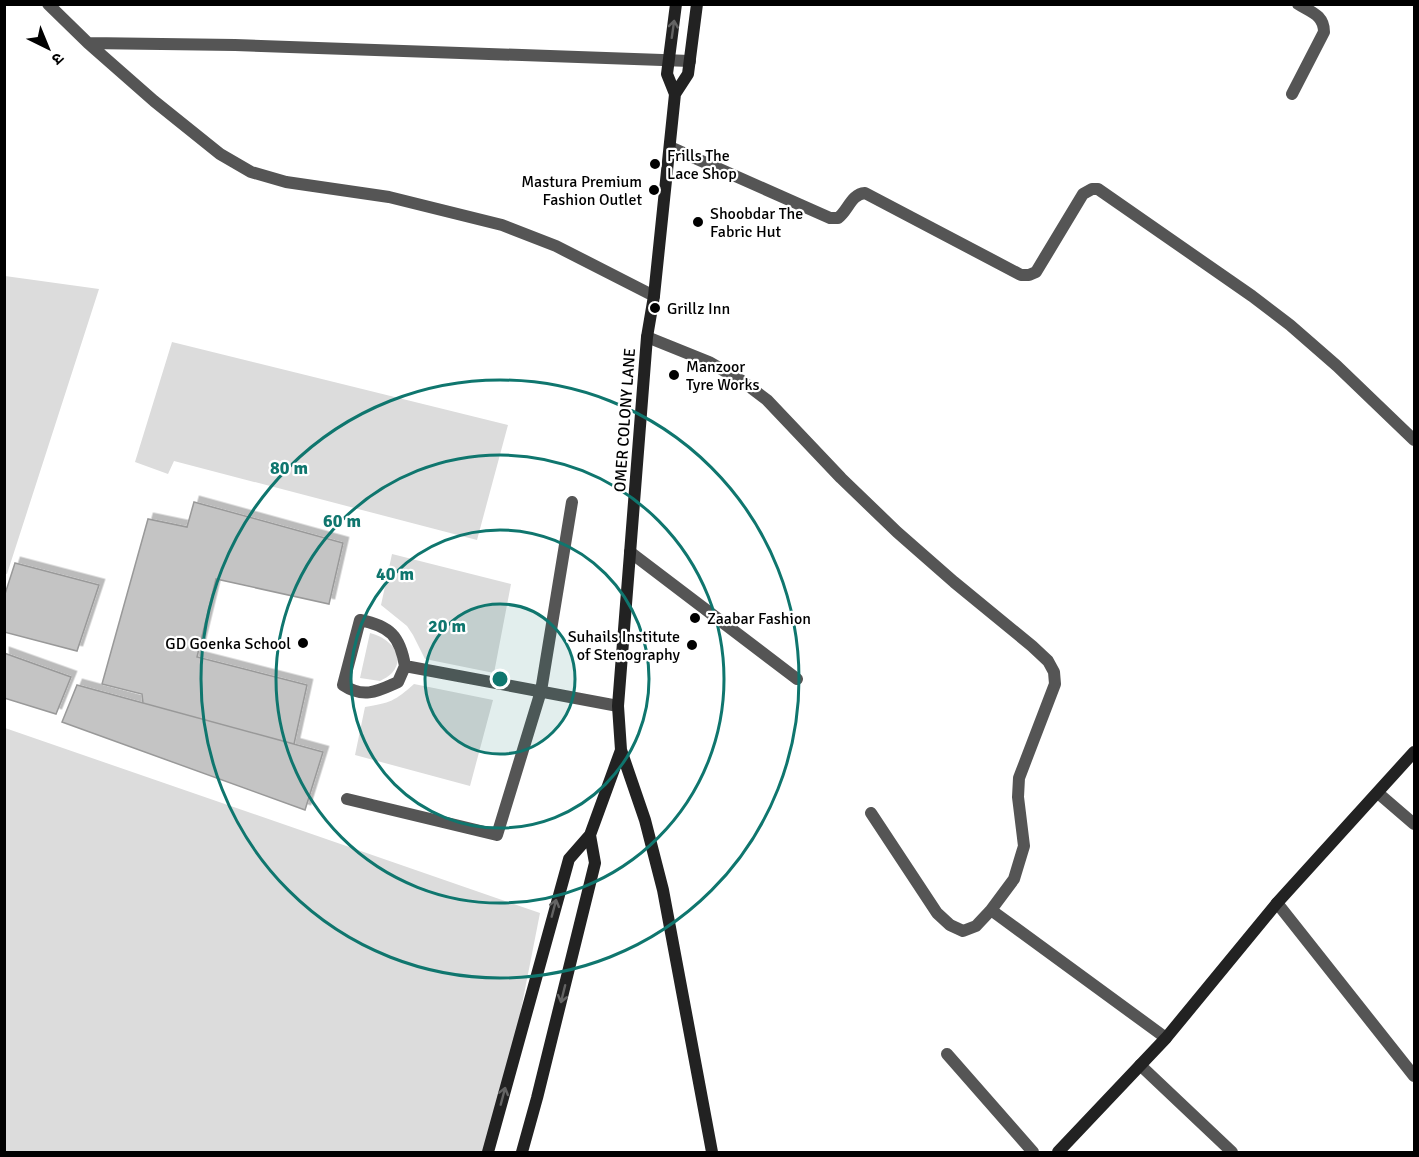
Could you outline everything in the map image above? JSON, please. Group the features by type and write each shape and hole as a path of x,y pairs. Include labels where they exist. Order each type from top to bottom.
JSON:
{"main road":[{"name":"OMER COLONY LANE","path":"621,750 618,706 647,337 654,296 675,94 667,74 676,4"},
{"name":"OMER COLONY LANE","path":"675,94 688,74 697,4"},
{"path":"488,1152 568,859 590,835 621,750"},
{"path":"621,750 645,820 663,890 712,1152"},
{"path":"1058,1152 1166,1038 1277,903 1414,752"},
{"path":"522,1152 595,863 590,835"}],"street":[{"path":"48,4 154,101 220,154 251,172 286,182 389,197 502,225 556,246 654,296"},
{"path":"1292,94 1324,32 1324,23 1319,17 1298,4"},
{"path":"88,43 235,45 690,61"},
{"path":"670,147 830,218 838,218 855,196 865,193 1021,275 1036,272 1083,194 1092,189 1098,189 1290,325 1414,440"},
{"path":"647,337 709,362 742,381 767,400 841,478 897,532 1032,646 1048,661 1054,672 1055,684 1019,778 1018,797 1024,846 1014,879 976,926 963,932 950,925 937,913 872,813"},
{"path":"348,799 497,835 541,691 572,502"},
{"path":"630,552 798,679"},
{"path":"360,620 374,623 390,631 402,648 405,666 398,682 380,690 365,693 354,692 343,685 360,620"},
{"path":"405,666 618,706"},
{"path":"1378,793 1414,824"},
{"path":"1277,903 1414,1076"},
{"path":"991,910 1166,1038"},
{"path":"947,1054 1033,1152"},
{"path":"1140,1065 1232,1152"}],"shaded area":[{"path":"5,276 99,289 7,574 4,573"},
{"path":"172,342 508,425 477,540 174,461 168,474 135,462"},
{"path":"392,554 511,584 494,673 425,659 407,626 381,605"},
{"path":"370,633 389,642 397,653 396,666 391,674 380,681 360,678"},
{"path":"414,684 493,700 470,786 355,755 365,707 392,700"},
{"path":"5,728 540,913 493,1152 5,1152"}],"building":[{"path":"194,502 343,543 329,604 216,579 197,657 307,685 294,744 143,703 142,694 102,684 148,519 187,527"},
{"path":"15,563 99,585 77,651 4,632 4,597"},
{"path":"4,653 71,677 56,714 4,698"},
{"path":"77,685 323,752 305,810 62,722"}],"place":[{"name":"Frills The Lace Shop","path":"655,164"},
{"name":"Mastura Premium Fashion Outlet","path":"654,190"},
{"name":"Shoobdar The Fabric Hut","path":"698,222"},
{"name":"Grillz Inn","path":"655,308"},
{"name":"Manzoor Tyre Works","path":"674,375"},
{"name":"Zaabar Fashion","path":"695,618"},
{"name":"GD Goenka School","path":"303,643"},
{"name":"Suhails Institute of Stenography","path":"692,645"}]}
